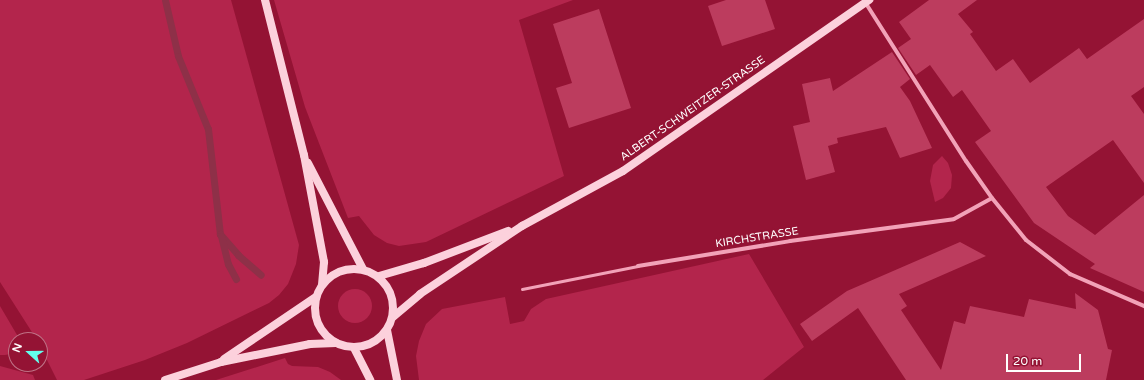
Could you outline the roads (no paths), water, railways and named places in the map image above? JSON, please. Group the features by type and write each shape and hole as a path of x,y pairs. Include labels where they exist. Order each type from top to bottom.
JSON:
{"main road":[{"path":"265,0 304,155 324,262 322,284 314,305 318,323 326,336 336,343"},
{"name":"ALBERT-SCHWEITZER-STRASSE","path":"393,317 420,294 522,226 622,171 866,1"},
{"path":"304,155 363,269"},
{"name":"ALBERT-SCHWEITZER-STRASSE","path":"379,276 424,263 522,226"},
{"path":"165,380 221,362 310,344 336,343 354,348 375,342 387,330 393,317 394,302 390,291 379,276 363,269 345,269 337,272 322,284"},
{"path":"221,362 316,297"},
{"path":"387,330 397,380"},
{"path":"354,348 370,380"}],"street":[{"path":"866,1 933,110 992,198 1026,240 1070,274 1144,306"},
{"name":"KIRCHSTRASSE","path":"638,266 790,241 954,219 992,198"}],"lane":[{"name":"KIRCHSTRASSE","path":"522,289 638,266"}],"waterway":[{"path":"165,0 178,56 208,129 220,234 238,255 261,275"},
{"path":"221,236 228,264 236,279"}]}
